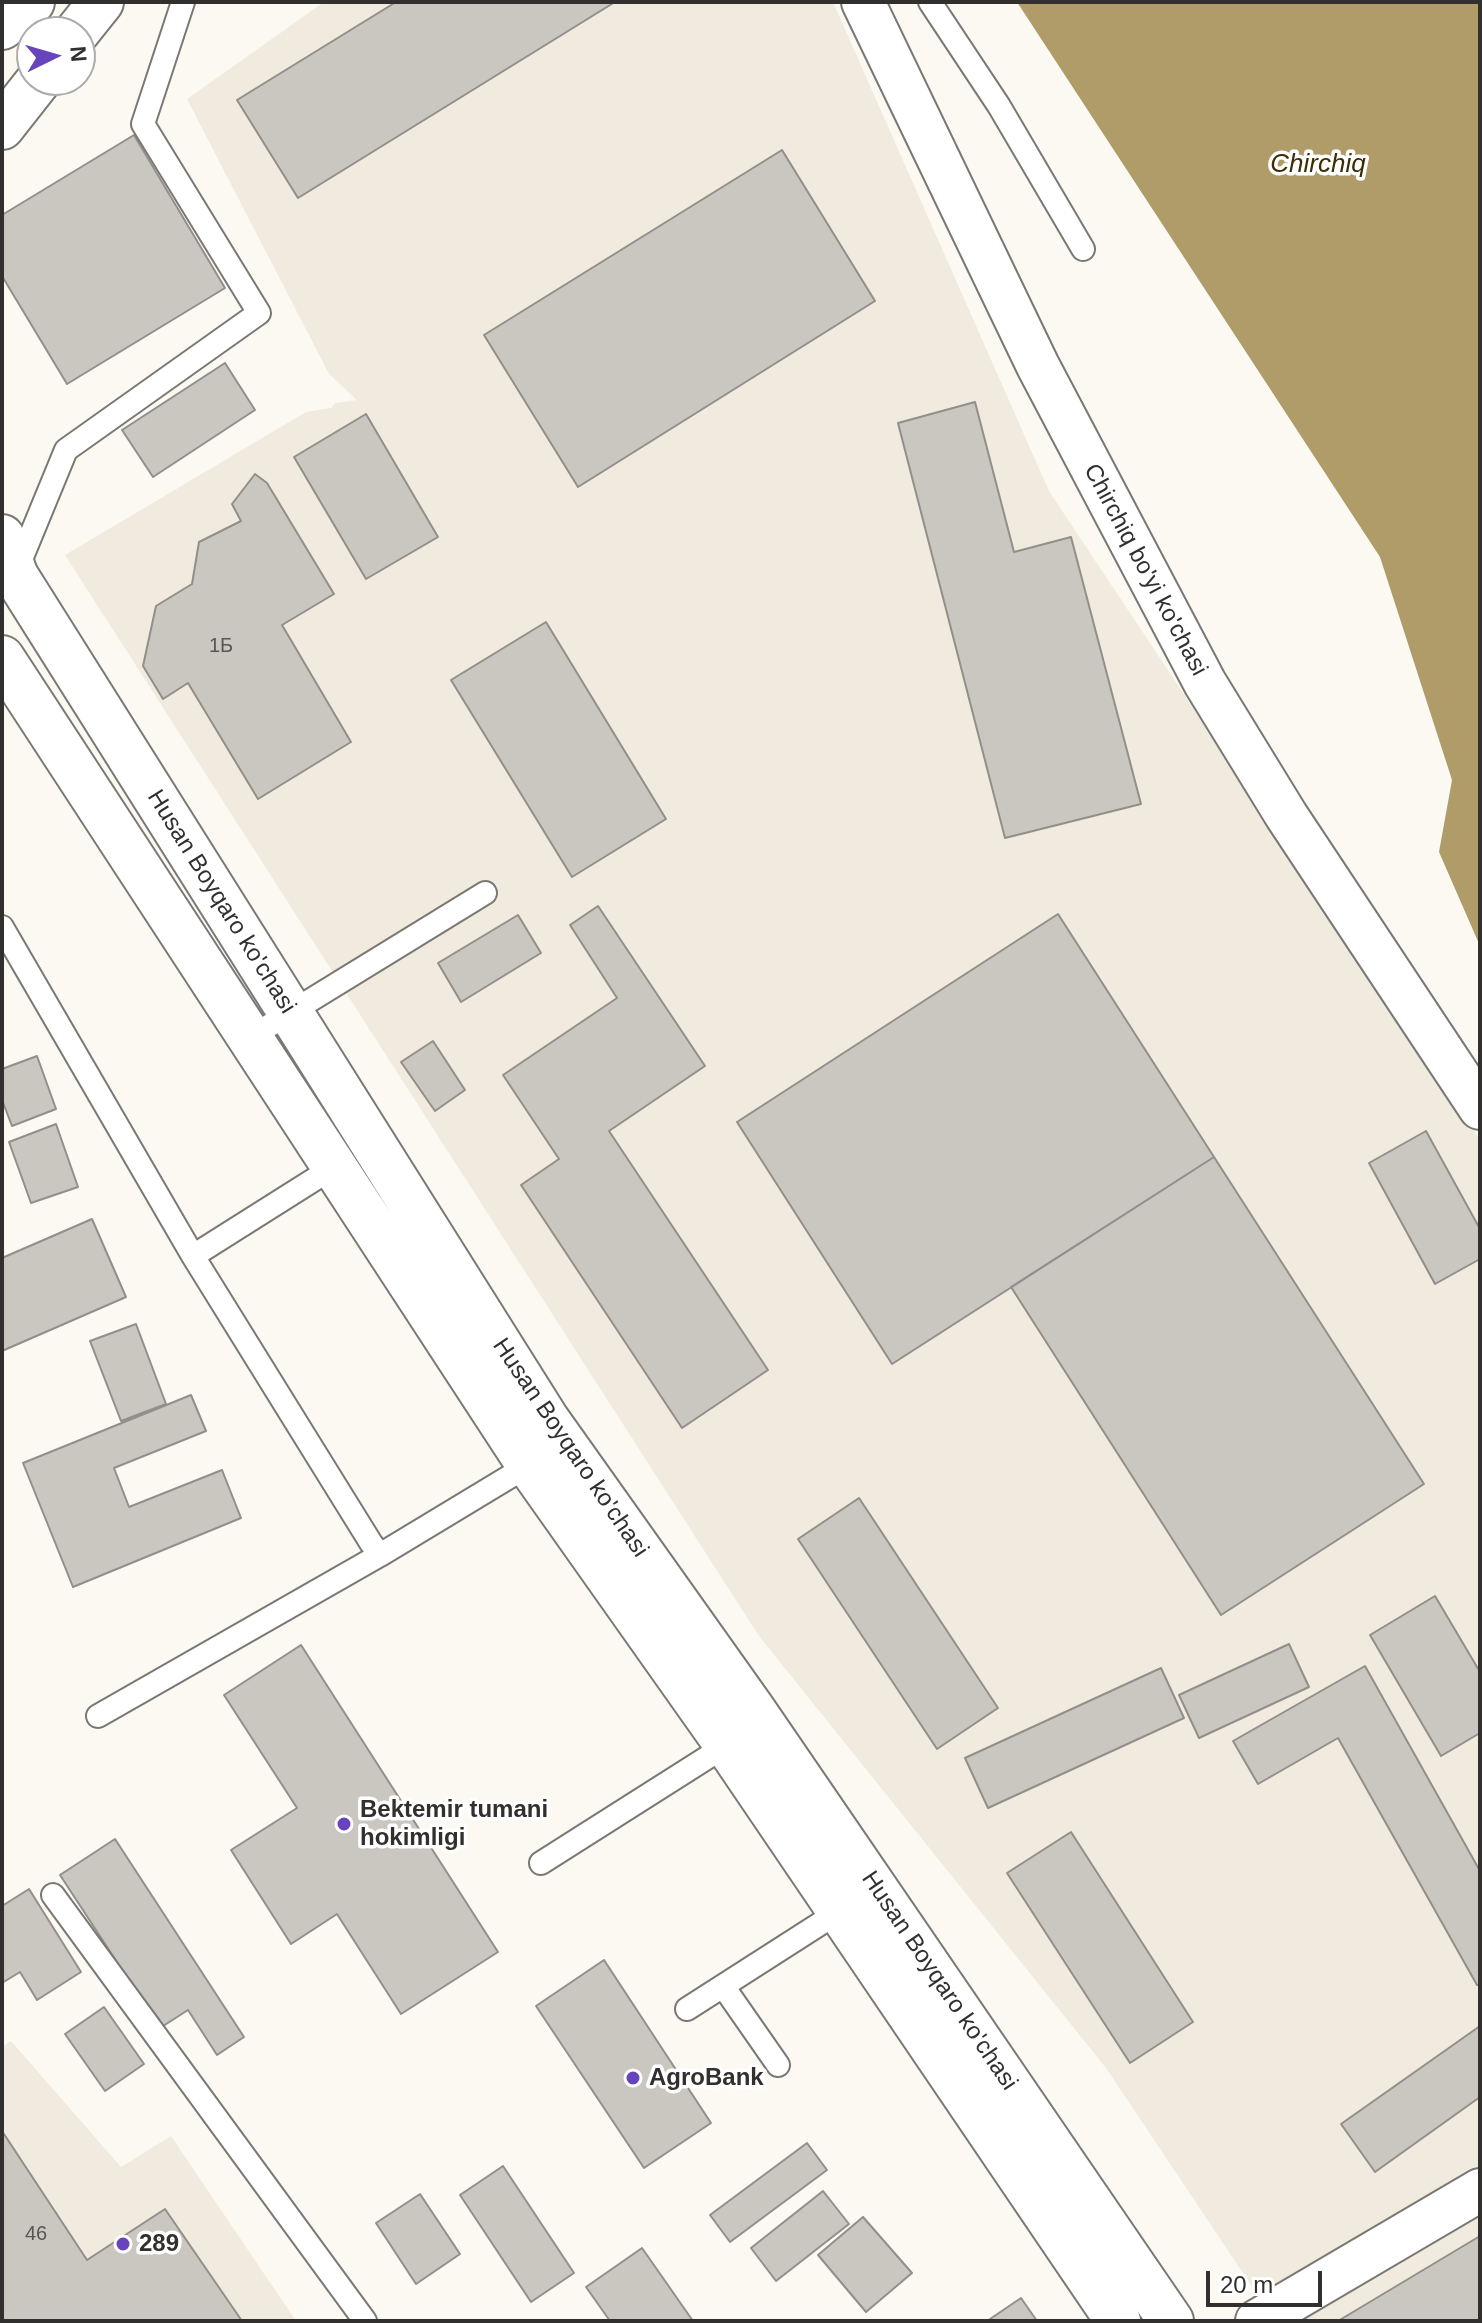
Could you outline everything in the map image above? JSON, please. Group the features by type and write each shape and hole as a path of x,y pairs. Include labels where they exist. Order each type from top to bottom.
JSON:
{"main road":[{"path":"2,27 32,2"},
{"path":"2,127 26,96"},
{"name":"Husan Boyqaro ko'chasi","path":"6,555 547,1420 761,1722 1171,2321"},
{"name":"Husan Boyqaro ko'chasi","path":"2,658 529,1465 727,1745 1118,2321"}],"street":[{"name":"Chirchiq bo'yi ko'chasi","path":"863,2 1038,366 1205,683 1286,815 1480,1108"},
{"path":"1257,2321 1480,2190"}],"lane":[{"path":"6,555 66,450 259,313 143,124 183,2"},
{"path":"930,2 999,106 1083,249"},
{"path":"249,1038 485,893"},
{"path":"2,927 193,1256 380,1555"},
{"path":"193,1256 334,1167"},
{"path":"98,1716 380,1555 529,1465"},
{"path":"541,1863 727,1745"},
{"path":"53,1895 365,2321"},
{"path":"687,2009 840,1911"},
{"path":"723,1986 778,2065"}],"shaded area":[{"path":"324,2 833,2 1049,491 1480,1140 1480,2321 1275,2321 1106,2068 759,1636 65,555 306,412 357,400 329,374 187,99"},
{"name":"289","path":"11,2041 121,2167 171,2136 296,2321 2,2321 2,2047"}],"water":[{"name":"Chirchiq","path":"1017,2 1480,2 1480,946 1439,852 1452,780 1380,557"}],"building":[{"path":"396,2 615,2 298,198 237,100"},
{"path":"134,135 225,288 67,384 2,276 2,215"},
{"path":"782,150 875,301 578,487 484,335"},
{"path":"225,363 255,410 153,477 122,430"},
{"path":"975,402 1014,552 1071,537 1141,804 1005,838 898,423"},
{"path":"366,414 438,537 366,579 294,457"},
{"path":"255,474 267,483 334,594 282,625 351,742 258,799 188,683 163,699 143,666 156,606 192,584 199,542 241,521 232,504"},
{"path":"546,622 666,819 572,877 451,680"},
{"path":"598,906 705,1066 609,1131 768,1370 682,1428 521,1185 559,1159 503,1075 617,998 570,925"},
{"path":"1058,914 1214,1157 892,1364 737,1122"},
{"path":"518,915 541,953 461,1002 438,963"},
{"path":"433,1041 465,1090 435,1111 401,1062"},
{"path":"37,1056 56,1109 12,1126 2,1100 2,1069"},
{"path":"56,1124 78,1187 31,1203 9,1142"},
{"path":"1426,1131 1480,1229 1480,1259 1435,1284 1369,1163"},
{"path":"1214,1157 1424,1484 1221,1615 1011,1287"},
{"path":"92,1219 126,1297 2,1351 2,1258"},
{"path":"136,1324 166,1404 121,1421 90,1341"},
{"path":"191,1395 206,1431 114,1468 129,1507 222,1470 241,1518 73,1587 23,1463"},
{"path":"859,1498 998,1708 937,1749 798,1539"},
{"path":"1435,1596 1480,1672 1480,1733 1441,1756 1370,1635"},
{"path":"1289,1644 1309,1687 1199,1738 1179,1695"},
{"name":"Bektemir tumani hokimligi","path":"301,1645 498,1952 401,2014 337,1914 291,1944 231,1850 297,1808 224,1695"},
{"path":"1365,1666 1480,1871 1480,1984 1477,1985 1338,1738 1258,1784 1233,1741"},
{"path":"1161,1668 1184,1718 988,1808 965,1758"},
{"path":"1071,1832 1193,2022 1130,2063 1007,1873"},
{"path":"115,1839 244,2037 217,2055 188,2010 160,2028 60,1875"},
{"path":"29,1889 81,1972 37,2000 20,1972 2,1983 2,1906"},
{"name":"AgroBank","path":"604,1960 711,2123 644,2168 536,2006"},
{"path":"104,2007 144,2064 105,2091 65,2034"},
{"path":"1480,2026 1480,2097 1375,2172 1341,2124"},
{"path":"2,2131 87,2260 165,2209 242,2321 2,2321"},
{"path":"807,2143 827,2170 730,2242 710,2215"},
{"path":"503,2166 574,2273 531,2302 460,2195"},
{"path":"823,2191 849,2224 776,2281 751,2248"},
{"path":"420,2194 460,2254 416,2284 376,2223"},
{"path":"863,2217 912,2273 866,2312 818,2255"},
{"path":"1480,2236 1480,2321 1338,2321"},
{"path":"642,2248 693,2321 610,2321 586,2287"},
{"path":"1021,2298 1037,2321 987,2321"}],"place":[{"name":"Bektemir tumani hokimligi","path":"344,1824"},
{"name":"AgroBank","path":"633,2078"},
{"name":"289","path":"123,2244"}]}
